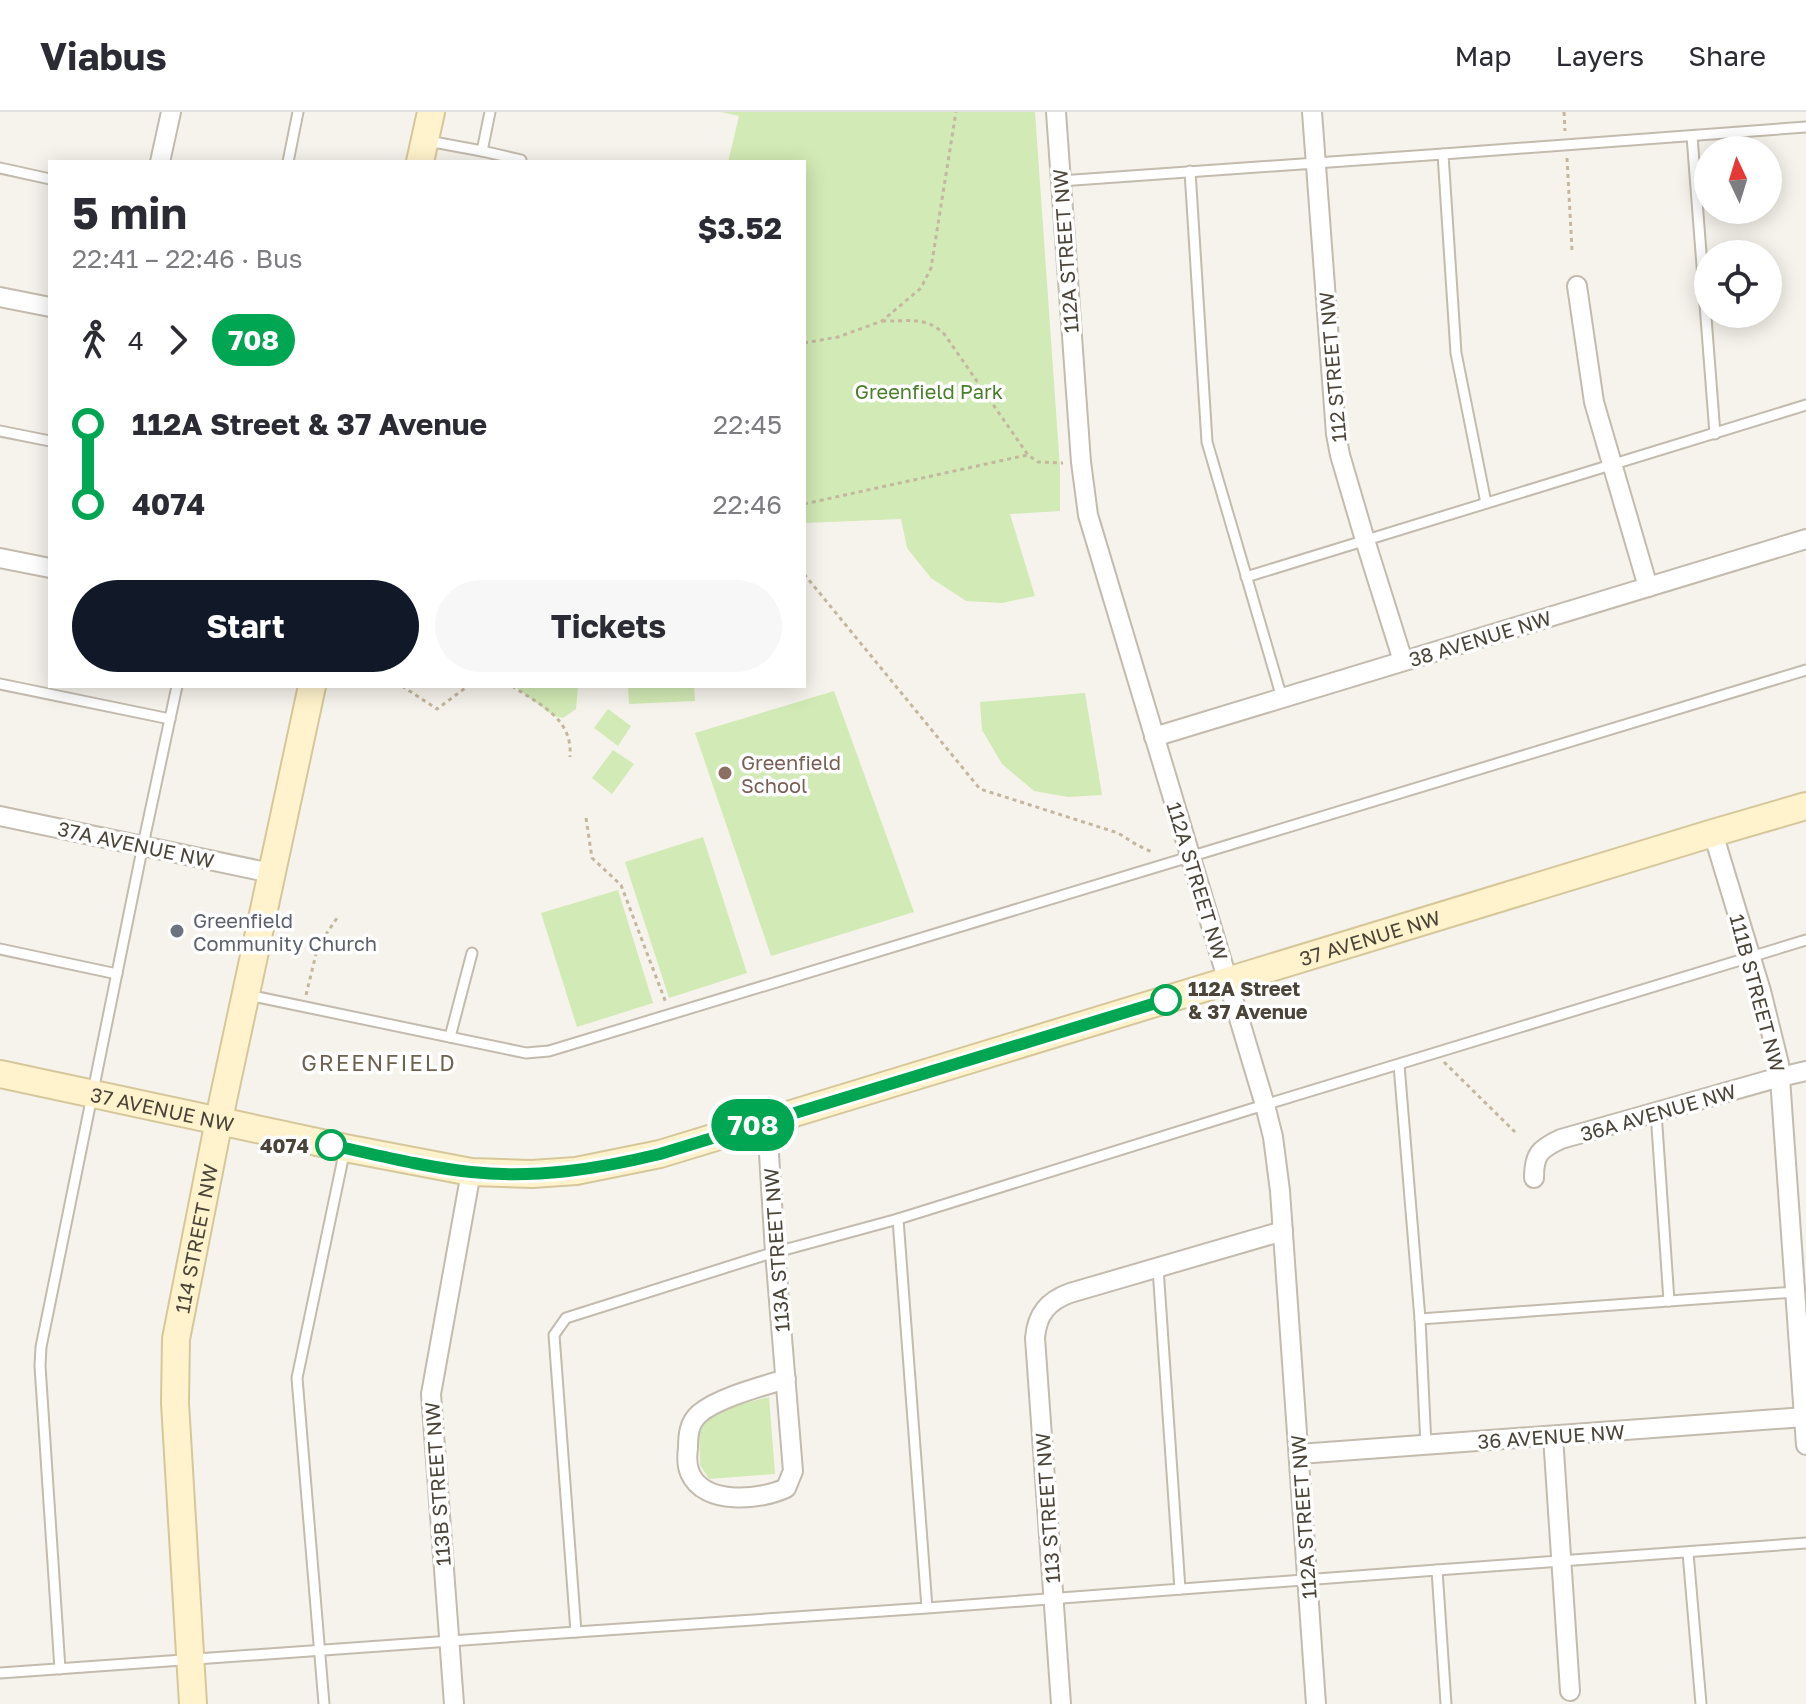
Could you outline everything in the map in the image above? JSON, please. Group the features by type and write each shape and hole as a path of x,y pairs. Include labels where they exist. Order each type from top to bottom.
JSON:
{"street":[{"path":"160,160 171,112"},
{"path":"423,151 431,112"},
{"name":"112A STREET NW","path":"1056,112 1081,462 1088,515 1229,981 1265,1105 1277,1161 1316,1704"},
{"name":"112 STREET NW","path":"1312,112 1336,434 1403,661"},
{"path":"1577,286 1591,390 1648,587"},
{"path":"0,297 48,307"},
{"name":"38 AVENUE NW","path":"1154,737 1806,539"},
{"path":"0,558 48,568"},
{"name":"114 STREET NW","path":"193,1704 174,1357 218,1121 312,688"},
{"name":"37 AVENUE NW","path":"0,1074 471,1172 532,1174 590,1168 660,1154 1806,806"},
{"name":"37A AVENUE NW","path":"0,816 271,873"},
{"name":"111B STREET NW","path":"1713,833 1773,1037 1780,1077 1806,1445"},
{"name":"36A AVENUE NW","path":"1534,1178 1534,1162 1538,1154 1561,1139 1806,1071"},
{"name":"113A STREET NW","path":"767,1121 793,1471 786,1488 772,1494 750,1497 722,1495 697,1483 690,1472 687,1453 689,1430 699,1414 741,1393 786,1379"},
{"name":"113B STREET NW","path":"454,1704 431,1394 471,1172"},
{"path":"1158,1268 1283,1231"},
{"name":"113 STREET NW","path":"1061,1704 1036,1327 1041,1313 1063,1295 1158,1268"},
{"name":"36 AVENUE NW","path":"1299,1454 1804,1417"},
{"path":"1553,1436 1570,1691"}],"lane":[{"path":"288,160 298,112"},
{"path":"482,151 490,112"},
{"path":"1060,181 1806,127"},
{"path":"1692,136 1715,434"},
{"path":"423,151 482,151 521,160"},
{"path":"1443,154 1456,353 1486,503"},
{"path":"0,168 48,179"},
{"path":"1190,171 1207,442 1282,698"},
{"path":"1246,577 1806,405"},
{"path":"0,431 48,441"},
{"path":"245,995 538,1053 1806,670"},
{"path":"0,684 170,719"},
{"path":"60,1669 40,1356 177,688"},
{"path":"576,1632 554,1335 566,1318 1806,940"},
{"path":"0,949 117,974"},
{"path":"450,1037 472,953"},
{"path":"1399,1065 1420,1319 1426,1446"},
{"path":"1656,1112 1669,1301"},
{"path":"324,1704 297,1378 345,1148"},
{"path":"898,1219 927,1608"},
{"path":"1158,1268 1180,1589"},
{"path":"1420,1319 1796,1292"},
{"path":"0,1673 1806,1543"},
{"path":"1688,1553 1701,1704"},
{"path":"1437,1570 1446,1704"}],"path":[{"path":"882,321 921,288 931,268 956,112"},
{"path":"1564,112 1572,250"},
{"path":"806,343 838,337 882,321 922,321 938,328 1028,455 1038,462 1063,463"},
{"path":"806,504 1028,455"},
{"path":"806,576 980,789 1118,833 1155,853"},
{"path":"405,688 437,709 465,688"},
{"path":"515,688 559,719 569,741 570,757"},
{"path":"586,818 592,858 621,885 671,1014"},
{"path":"304,1007 318,946 337,918"},
{"path":"1436,1054 1515,1132"}],"green space":[{"name":"Greenfield Park","path":"721,112 1035,112 1060,468 1060,511 1010,514 1035,596 1002,603 966,601 931,578 907,548 901,519 806,523 806,160 728,160 739,116"},
{"path":"517,688 578,688 576,709 563,718 554,716"},
{"path":"628,688 694,688 695,701 629,704"},
{"path":"834,691 914,912 771,956 695,733"},
{"path":"1085,693 1102,795 1068,797 1034,791 1002,764 982,730 980,702"},
{"path":"608,709 631,726 618,746 594,728"},
{"path":"613,750 634,764 612,794 592,778"},
{"path":"703,837 747,973 669,998 625,862"},
{"path":"618,890 653,1003 577,1027 541,913"},
{"path":"769,1397 775,1474 709,1479 700,1465 699,1427 716,1410"}],"bus line":[{"name":"708","path":"331,1145 471,1172 532,1174 576,1171 660,1154 1166,1000"}],"place":[{"name":"Greenfield School","path":"725,773"},
{"name":"Greenfield Community Church","path":"177,931"},
{"name":"112A Street & 37 Avenue","path":"1166,1000"},
{"name":"4074","path":"331,1145"}],"district":[{"name":"GREENFIELD","path":"379,1062"}]}
